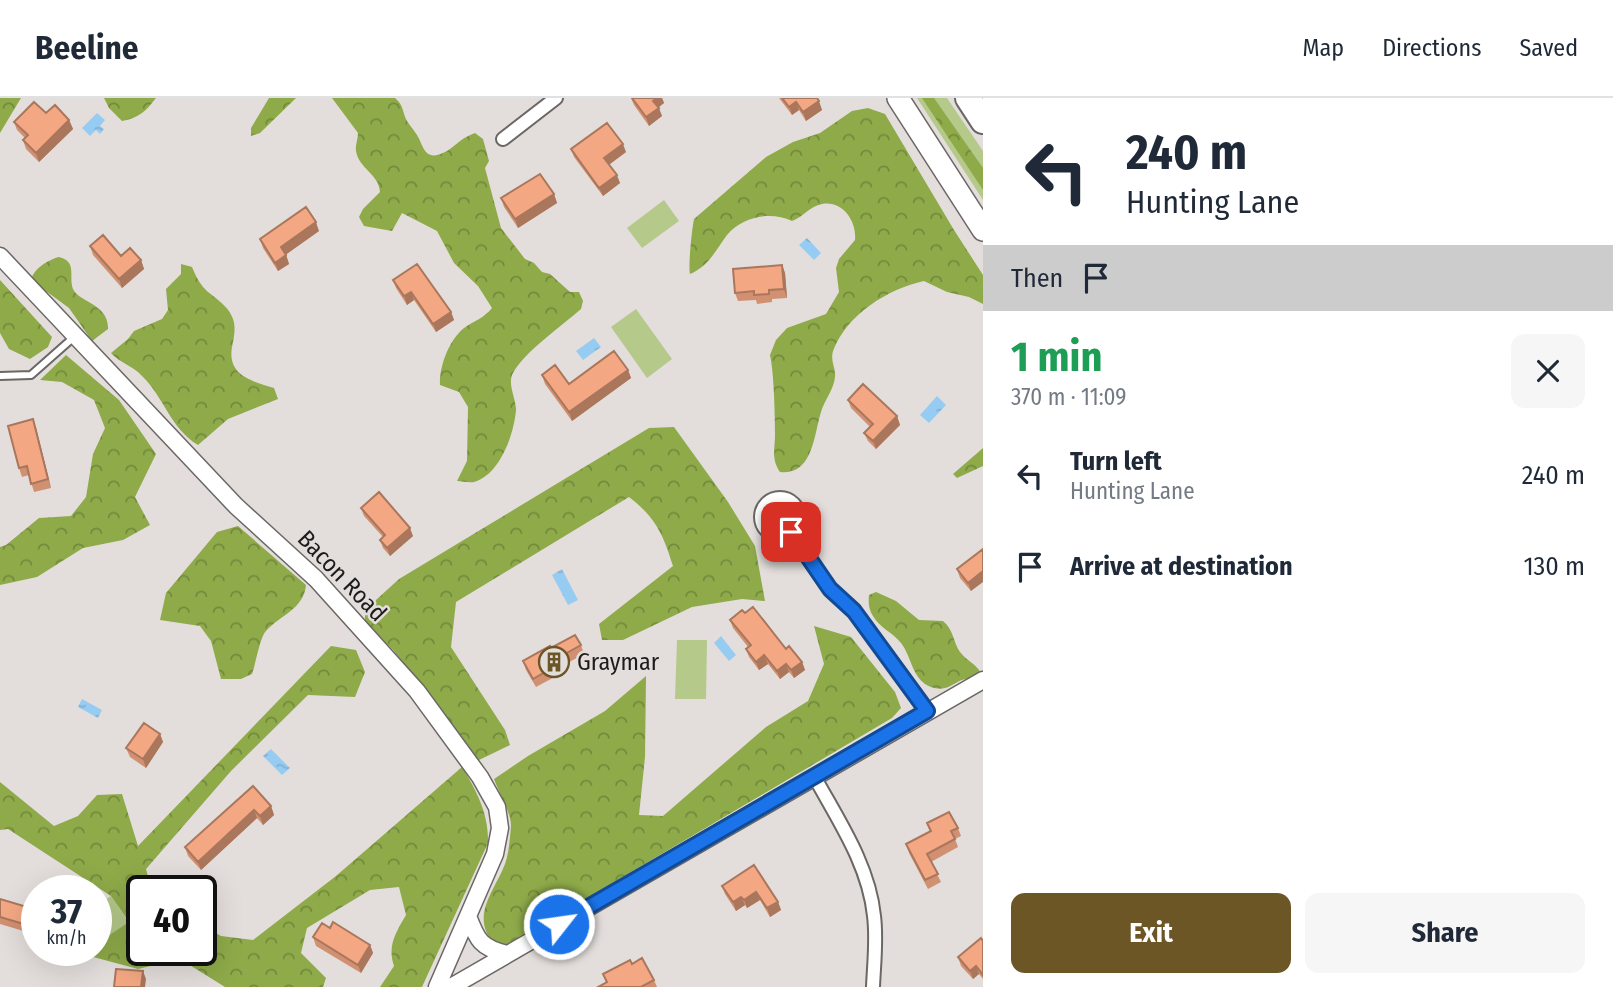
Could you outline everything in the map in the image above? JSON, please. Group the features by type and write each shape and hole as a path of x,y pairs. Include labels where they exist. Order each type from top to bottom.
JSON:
{"highway":[{"path":"968,98 983,121"}],"main road":[{"path":"898,98 983,230"}],"street":[{"path":"503,139 556,98"},
{"name":"Bacon Road","path":"0,256 236,506 294,556 328,592 417,691 480,777 497,807 500,828 495,854 437,987"},
{"path":"791,532 830,589 854,611 927,711"},
{"path":"451,987 983,680"},
{"path":"814,776 858,856 870,890 876,936 873,987"},
{"path":"468,916 481,942 491,950 507,954"}],"lane":[{"path":"0,376 31,375 76,335"}],"green space":[{"path":"0,98 21,98 0,133"},
{"path":"104,98 156,98 142,113 122,121 109,108"},
{"path":"269,98 296,98 260,133 251,136 251,128"},
{"path":"332,98 395,98 428,154 437,155 447,151 475,133 483,139 489,161 485,168 501,228 525,259 534,263 542,272 550,274 570,292 579,292 583,301 581,309 535,348 513,373 511,386 516,410 509,441 491,471 474,482 457,481 467,461 468,407 459,392 440,385 440,378 446,354 454,339 464,328 492,308 478,286 454,263 437,231 402,213 392,231 364,226 359,217 380,192 379,186 358,157 358,133"},
{"path":"917,98 947,98 983,151 983,200"},
{"path":"922,98 934,98 983,168 983,190"},
{"path":"868,108 885,114 983,275 983,304 924,281 897,290 870,305 848,326 833,351 834,381 822,408 814,442 806,461 791,471 780,472 774,458 774,394 770,355 776,340 787,328 826,314 839,292 836,268 839,259 855,240 854,226 842,209 830,204 814,207 792,221 775,216 758,217 741,223 727,235 707,262 690,274 694,219 766,157 793,142 820,133 852,111"},
{"path":"664,200 679,221 642,248 627,228"},
{"path":"59,257 65,259 70,266 73,289 99,309 107,321 108,329 92,341 69,308 31,280 42,265"},
{"path":"181,264 192,267 203,287 231,314 235,329 231,357 237,371 250,380 274,388 278,399 228,419 198,445 181,430 150,384 111,353 134,331 162,319 168,310 166,289 181,274"},
{"path":"0,280 52,337 48,347 30,359 9,349 0,333"},
{"path":"636,309 672,359 647,378 611,327"},
{"path":"66,355 119,400 156,454 135,497 150,525 123,540 83,548 37,577 0,585 0,547 39,518 71,516 86,497 93,454 105,428 94,400 62,382 40,380"},
{"path":"674,427 728,502 755,546 765,601 742,599 692,607 623,640 602,640 599,624 673,566 657,527 646,512 629,497 456,602 451,647 505,730 510,745 477,761 394,651 365,621 365,610 399,579 649,428"},
{"path":"983,448 983,466 957,478 953,474"},
{"path":"779,505 785,508 788,514 785,520 779,523 773,520 770,514 773,508"},
{"path":"238,526 306,585 296,606 264,634 252,674 241,679 221,679 211,641 200,626 160,620 166,593 217,532"},
{"path":"876,592 896,601 919,620 943,621 960,652 981,673 972,679 962,680 944,688 938,689 925,684 916,674 901,643 879,624 872,614 869,595"},
{"path":"814,626 851,637 895,692 901,708 892,718 509,944 494,944 487,934 484,914 506,860 511,826 494,779 605,711 646,676 645,757 639,815 663,816 766,727 808,701 824,664"},
{"path":"677,640 707,640 706,699 675,699"},
{"path":"331,646 356,650 365,672 355,697 308,695 231,771 146,869 148,875 126,875 126,918 112,897 112,875 79,875 8,829 0,830 0,782 54,826 78,816 97,795 122,794 138,846"},
{"path":"462,767 481,804 488,843 422,987 380,987 394,966 392,946 406,915 399,887 370,890 307,928 301,953 326,978 323,987 225,987 191,966 217,966 217,934 253,940 336,876"},
{"path":"112,898 126,918 126,925 112,934"},
{"path":"126,924 126,966 112,962 112,933"},
{"path":"127,966 151,966 138,969"}],"water":[{"path":"97,113 105,120 100,126 104,129 100,134 96,130 90,136 82,128"},
{"path":"807,238 821,253 814,260 799,245"},
{"path":"594,338 601,347 583,360 576,351"},
{"path":"937,396 946,405 929,423 920,415"},
{"path":"562,569 578,600 568,605 552,575"},
{"path":"721,636 736,655 729,661 714,643"},
{"path":"82,699 102,710 98,718 78,707"},
{"path":"271,749 290,768 282,775 263,756"}],"building":[{"path":"632,98 657,98 653,101 659,108 646,117"},
{"path":"782,98 817,98 819,101 803,112 796,102 789,107"},
{"path":"34,102 46,113 55,105 69,120 36,153 23,140 28,135 14,122"},
{"path":"607,123 623,144 604,158 617,175 599,188 571,149"},
{"path":"540,174 554,194 515,219 501,198"},
{"path":"306,207 316,222 281,247 286,255 275,263 260,239"},
{"path":"103,235 121,256 130,248 141,260 119,279 90,246"},
{"path":"417,264 451,312 433,324 411,292 404,296 393,280"},
{"path":"782,265 784,289 769,290 769,294 754,295 754,291 735,293 733,269"},
{"path":"614,351 628,370 569,412 542,375 555,365 569,384"},
{"path":"863,384 897,416 873,441 864,433 873,424 848,400"},
{"path":"33,419 48,479 31,484 27,466 19,468 8,426"},
{"path":"379,492 410,528 387,548 380,540 385,535 361,508"},
{"path":"983,549 983,571 968,583 957,569"},
{"path":"753,607 786,649 789,646 802,662 791,670 786,664 777,671 764,655 756,662 746,649 751,645 730,620 742,610 745,613"},
{"path":"575,635 581,645 556,659 559,664 533,679 523,661"},
{"path":"144,723 160,734 143,759 126,748"},
{"path":"253,786 271,806 260,816 254,810 198,862 185,847"},
{"path":"949,812 958,828 951,831 955,839 927,854 938,874 925,880 906,844 931,831 927,823"},
{"path":"754,865 778,902 767,908 756,892 744,900 741,897 733,902 722,886"},
{"path":"0,899 21,905 21,923 0,917"},
{"path":"333,922 370,945 358,965 313,937 322,923 330,928"},
{"path":"981,938 983,975 976,966 970,971 958,957"},
{"path":"642,958 654,980 641,987 598,987 607,982 603,974 630,960 632,964"},
{"path":"116,969 143,971 141,987 114,987"}],"place":[{"name":"Graymar","path":"554,662"}],"route":[{"path":"559,924 927,711 854,611 830,589 791,532"}]}
